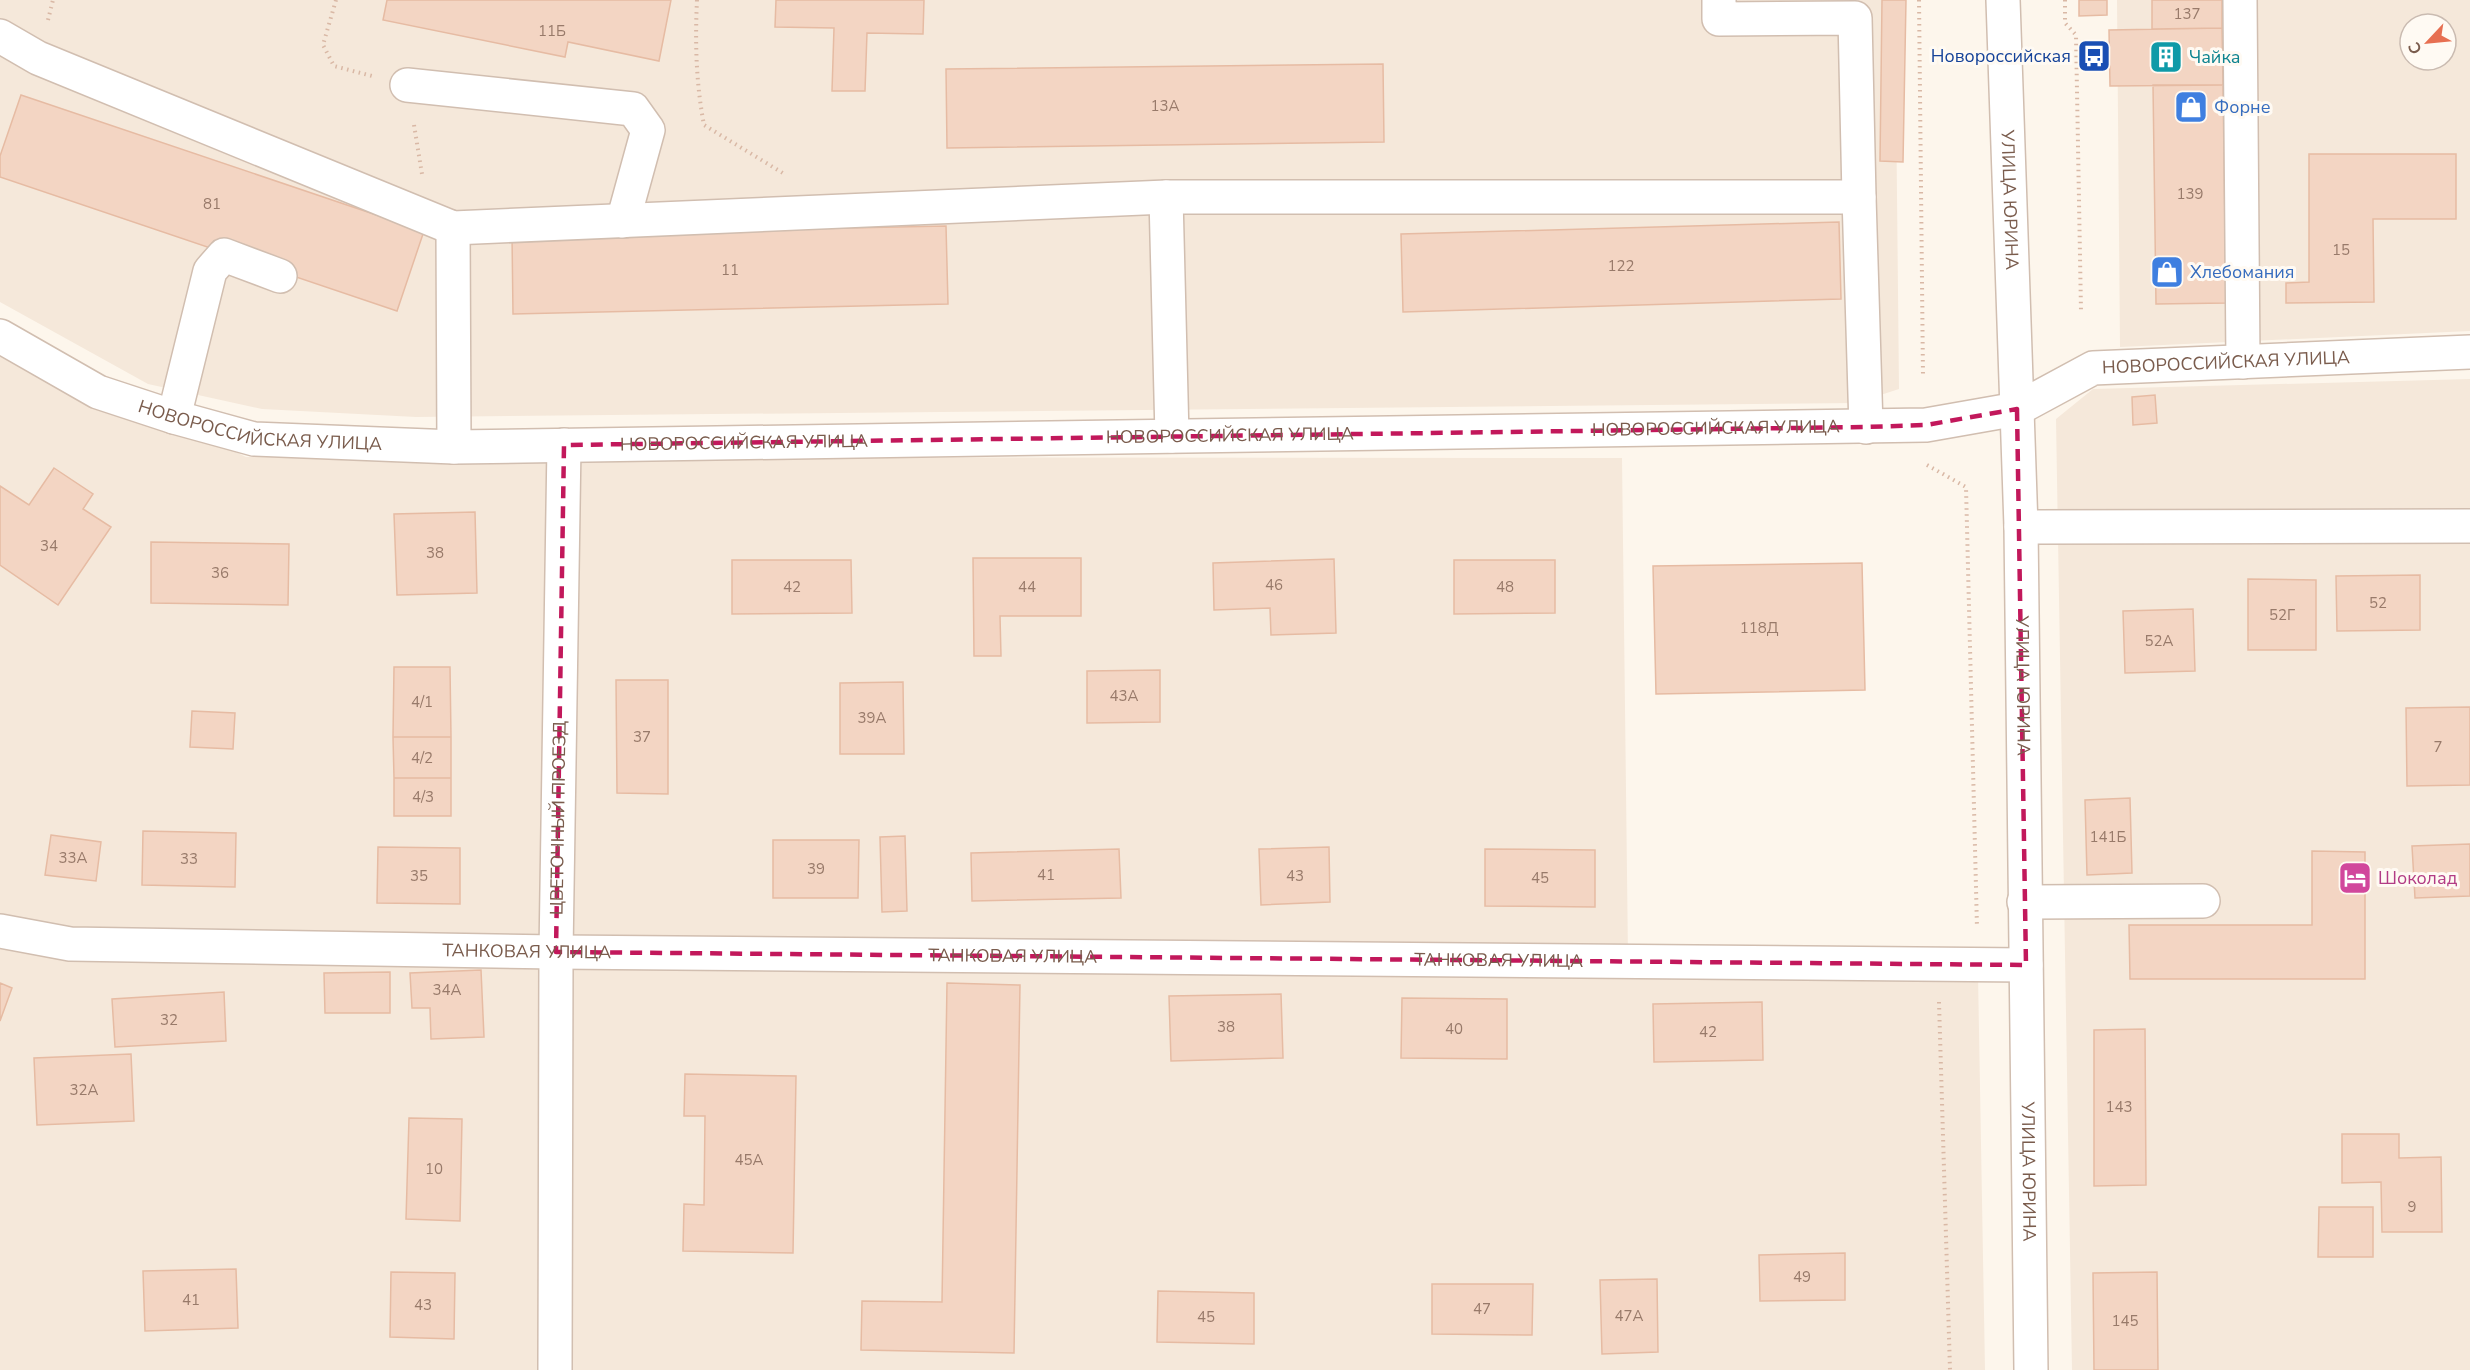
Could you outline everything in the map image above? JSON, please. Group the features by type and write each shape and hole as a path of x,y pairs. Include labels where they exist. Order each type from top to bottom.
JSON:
{"street":[{"path":"1719,0 1719,19 1855,18 1866,427"},
{"name":"УЛИЦА ЮРИНА","path":"2003,0 2021,527 2031,1370"},
{"path":"2240,0 2243,363"},
{"path":"0,36 38,58 441,223 622,221 1166,197 1859,196"},
{"path":"407,85 633,109 648,130 622,221"},
{"path":"1166,197 1172,436"},
{"path":"441,223 454,447"},
{"path":"174,417 210,272 224,255 280,276"},
{"name":"НОВОРОССИЙСКАЯ УЛИЦА","path":"0,336 98,392 174,417 254,439 454,447 1926,425 2017,409 2093,368 2470,352"},
{"name":"ЦВЕТОЧНЫЙ ПРОЕЗД","path":"555,1370 556,952 564,445"},
{"path":"2021,527 2470,526"},
{"path":"2024,902 2203,901"},
{"name":"ТАНКОВАЯ УЛИЦА","path":"0,931 70,944 556,952 2025,965"}],"path":[{"path":"336,0 322,45 334,66 407,85 441,223"},
{"path":"697,0 698,93 705,125 795,180"},
{"path":"1919,0 1923,377"},
{"path":"2065,0 2065,23 2076,35 2081,311"},
{"path":"1927,465 1966,487 1978,965"},
{"path":"1938,964 1950,1370"}],"highlighted area":[{"path":"2017,409 2026,965 556,952 564,445 1866,427 1926,425"}],"shaded area":[{"path":"0,0 1895,0 1899,389 1856,403 416,417 262,409 148,384 0,302"},
{"path":"2117,0 2470,0 2470,331 2120,347"},
{"path":"0,337 246,457 1622,458 1628,956 1978,974 1985,1370 0,1370"},
{"path":"2470,379 2470,1370 2072,1370 2056,419 2093,389"}],"building":[{"path":"387,0 671,0 659,61 568,42 565,57 383,20"},
{"path":"776,0 924,0 923,34 867,33 865,91 832,91 834,28 775,27"},
{"path":"1882,0 1906,0 1903,162 1880,161"},
{"path":"2079,0 2107,0 2107,15 2079,16"},
{"path":"2152,0 2222,0 2222,28 2152,29"},
{"name":"Чайка","path":"2222,28 2223,85 2110,86 2109,30"},
{"path":"1383,64 1384,142 947,148 946,69"},
{"path":"2153,85 2223,85 2226,303 2156,304"},
{"path":"21,95 424,231 397,311 0,177 0,156"},
{"path":"2309,154 2456,154 2456,219 2373,219 2374,302 2286,303 2286,283 2309,282"},
{"path":"1839,222 1841,299 1403,312 1401,234"},
{"path":"946,226 948,304 513,314 512,235"},
{"path":"2155,395 2157,423 2133,425 2132,397"},
{"path":"54,468 93,494 83,509 111,527 58,605 0,565 0,486 29,505"},
{"path":"475,512 477,593 397,595 394,514"},
{"path":"151,542 289,544 288,605 151,603"},
{"path":"973,558 1081,558 1081,616 1000,616 1001,656 974,656"},
{"path":"1334,559 1336,633 1271,635 1270,608 1214,610 1213,563"},
{"path":"732,560 851,560 852,613 732,614"},
{"path":"1454,560 1555,560 1555,613 1454,614"},
{"path":"1862,563 1865,690 1656,694 1653,566"},
{"path":"2420,575 2420,630 2337,631 2336,576"},
{"path":"2248,579 2316,580 2316,650 2248,650"},
{"path":"2193,609 2195,671 2125,673 2123,611"},
{"path":"394,667 450,667 451,737 393,737"},
{"path":"1160,670 1160,722 1087,723 1087,671"},
{"path":"616,680 668,680 668,794 617,793"},
{"path":"903,682 904,754 840,754 840,683"},
{"path":"2470,707 2470,785 2407,786 2406,708"},
{"path":"192,711 235,713 233,749 190,747"},
{"path":"393,737 451,737 451,778 394,778"},
{"path":"394,778 451,778 451,816 394,816"},
{"path":"2130,798 2132,873 2087,875 2085,800"},
{"path":"143,831 236,833 235,887 142,885"},
{"path":"51,835 101,842 96,881 45,875"},
{"path":"905,836 907,911 882,912 880,837"},
{"path":"773,840 859,840 858,898 773,898"},
{"path":"2470,844 2470,896 2415,898 2412,846"},
{"path":"378,847 460,848 460,904 377,903"},
{"path":"1329,847 1330,902 1261,905 1259,849"},
{"path":"1119,849 1121,898 972,901 971,853"},
{"path":"1485,849 1595,850 1595,907 1485,906"},
{"path":"2312,851 2365,852 2365,979 2130,979 2129,925 2312,925"},
{"path":"481,970 484,1037 431,1039 430,1008 412,1008 410,973"},
{"path":"390,972 390,1013 325,1013 324,973"},
{"path":"0,983 12,988 0,1021"},
{"path":"947,983 1020,985 1014,1353 861,1350 862,1301 942,1302"},
{"path":"224,992 226,1041 115,1047 112,999"},
{"path":"1281,994 1283,1058 1171,1061 1169,996"},
{"path":"1402,998 1507,999 1507,1059 1401,1058"},
{"path":"1762,1002 1763,1060 1654,1062 1653,1004"},
{"path":"2145,1029 2146,1185 2094,1186 2094,1030"},
{"path":"131,1054 134,1121 37,1125 34,1058"},
{"path":"685,1074 796,1076 793,1253 683,1251 684,1204 704,1205 705,1116 684,1116"},
{"path":"409,1118 462,1119 460,1221 406,1219"},
{"path":"2342,1134 2399,1134 2399,1158 2441,1157 2442,1232 2382,1232 2381,1182 2342,1183"},
{"path":"2319,1207 2373,1207 2373,1257 2318,1257"},
{"path":"1845,1253 1845,1300 1760,1301 1759,1255"},
{"path":"236,1269 238,1328 145,1331 143,1271"},
{"path":"391,1272 455,1273 454,1339 390,1337"},
{"path":"2157,1272 2158,1370 2094,1370 2093,1273"},
{"path":"1657,1279 1658,1352 1602,1354 1600,1280"},
{"path":"1432,1284 1533,1284 1532,1335 1432,1334"},
{"path":"1158,1291 1254,1293 1254,1344 1157,1342"}],"place":[{"name":"Новороссийская","path":"2094,56"},
{"name":"Чайка","path":"2166,57"},
{"name":"Форне","path":"2191,107"},
{"name":"Хлебомания","path":"2167,272"},
{"name":"Шоколад","path":"2355,878"}]}
